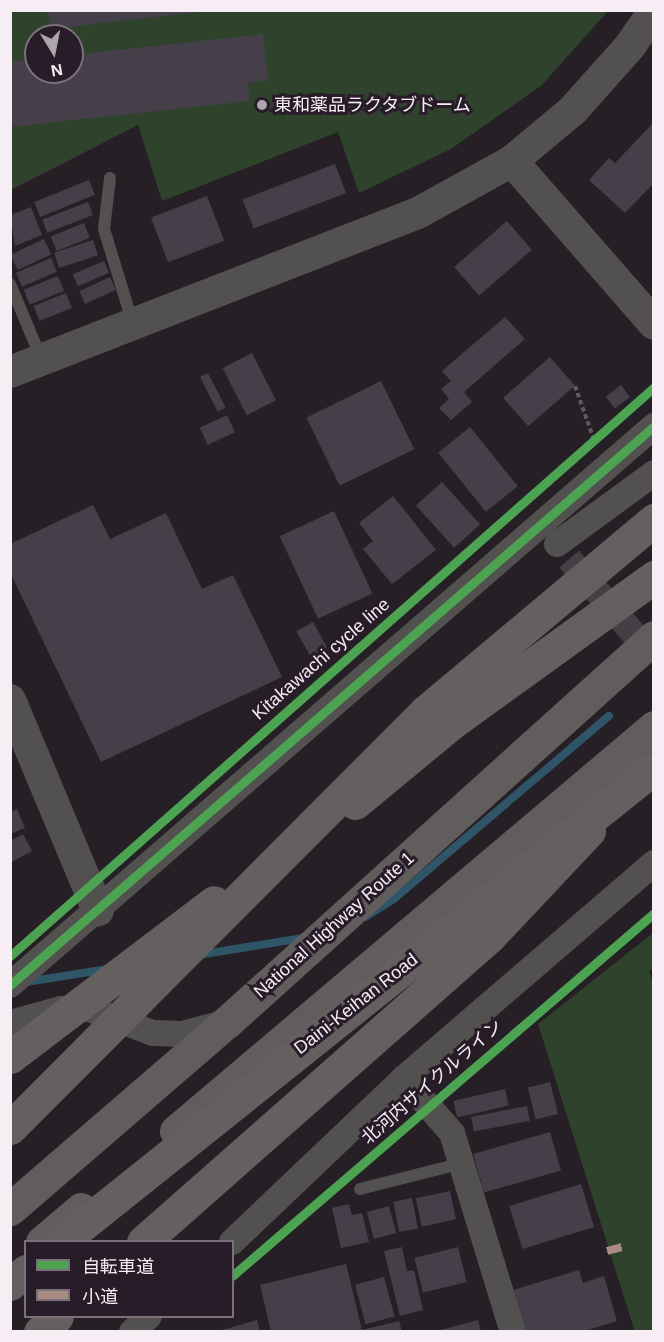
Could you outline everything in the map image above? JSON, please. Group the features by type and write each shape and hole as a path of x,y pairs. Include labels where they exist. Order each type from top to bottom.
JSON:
{"highway":[{"path":"10,1128 425,712 654,520"},
{"path":"10,1058 177,927 355,803 453,722 654,577"},
{"name":"National Highway Route 1","path":"10,1209 227,1022 654,637"},
{"path":"44,1240 654,727"},
{"path":"145,1240 394,1025 573,851 654,753"},
{"name":"Daini-Keihan Road","path":"64,1240 654,768"},
{"path":"10,1267 24,1256"},
{"path":"10,1284 24,1273"},
{"path":"39,1332 56,1318"}],"street":[{"path":"10,372 418,213 512,161 573,110 630,46 654,11"},
{"path":"512,161 654,324"},
{"path":"556,543 654,426"},
{"path":"10,985 98,909 556,543 654,473"},
{"path":"10,700 16,732 98,909"},
{"path":"234,1240 404,1078 654,863"},
{"path":"10,1023 61,1009 90,1010 153,1033 182,1034 227,1022"},
{"path":"404,1078 452,1133 465,1162 513,1332"},
{"path":"132,1332 148,1318"}],"lane":[{"path":"110,178 104,230 133,324"},
{"path":"10,284 42,360"},
{"path":"360,1189 465,1162"}],"path":[{"path":"575,386 594,440"},
{"path":"585,447 603,432"}],"green space":[{"name":"東和薬品ラクタブドーム","path":"11,11 608,11 542,85 451,149 359,193 338,132 162,201 138,125 11,190"},
{"path":"653,933 653,968 649,971 654,986 654,1331 635,1332 538,1024"}],"building":[{"path":"48,10 197,10 198,12 84,25 49,24"},
{"path":"263,34 268,80 248,83 250,101 10,127 10,62 24,60 24,84 84,84 84,54"},
{"path":"654,122 654,183 625,213 589,180 609,158 615,163"},
{"path":"335,164 346,193 254,228 243,199"},
{"path":"89,180 95,195 40,217 34,202"},
{"path":"207,196 224,241 168,262 151,218"},
{"path":"88,202 93,215 47,233 42,220"},
{"path":"31,207 42,235 15,246 10,215"},
{"path":"507,221 532,250 479,296 454,267"},
{"path":"84,223 90,238 57,251 51,236"},
{"path":"44,239 51,254 18,270 10,255"},
{"path":"93,240 98,255 59,268 54,253"},
{"path":"51,258 57,272 22,287 16,273"},
{"path":"104,261 109,273 78,286 73,274"},
{"path":"58,276 64,291 30,305 24,290"},
{"path":"110,277 116,290 85,304 79,291"},
{"path":"66,293 72,308 40,321 34,306"},
{"path":"505,317 525,339 464,392 472,402 451,420 439,408 449,399 441,389 451,381 442,371"},
{"path":"252,353 276,400 247,415 223,368"},
{"path":"550,357 575,386 528,426 503,398"},
{"path":"208,373 226,408 218,412 200,377"},
{"path":"381,381 414,449 340,486 306,417"},
{"path":"621,385 630,397 615,408 606,396"},
{"path":"227,415 235,432 208,445 200,428"},
{"path":"470,427 518,486 486,512 438,453"},
{"path":"442,482 480,524 454,548 416,505"},
{"path":"393,496 436,550 392,584 363,549 373,541 359,523"},
{"path":"93,505 110,539 166,513 202,589 233,575 282,677 101,762 10,572 10,544"},
{"path":"334,511 372,593 318,619 280,536"},
{"path":"313,622 327,647 310,657 296,631"},
{"path":"17,809 25,828 10,834 10,812"},
{"path":"23,834 32,851 10,863 10,841"},
{"path":"550,1082 558,1114 536,1120 528,1088"},
{"path":"505,1089 509,1106 457,1117 453,1101"},
{"path":"527,1106 530,1121 474,1132 471,1117"},
{"path":"550,1132 561,1170 484,1193 473,1154"},
{"path":"581,1184 594,1227 522,1249 509,1206"},
{"path":"450,1191 456,1219 422,1227 416,1198"},
{"path":"412,1198 418,1228 399,1232 393,1202"},
{"path":"349,1204 352,1215 362,1213 369,1242 341,1248 332,1208"},
{"path":"389,1206 396,1233 374,1239 367,1212"},
{"path":"402,1247 407,1271 414,1270 423,1310 400,1316 384,1251"},
{"path":"458,1247 467,1282 423,1293 414,1258"},
{"path":"346,1264 362,1330 399,1321 402,1332 271,1332 260,1285"},
{"path":"579,1270 583,1283 604,1276 617,1321 581,1332 526,1332 513,1290"},
{"path":"384,1277 395,1317 366,1324 355,1285"},
{"path":"257,1320 260,1332 219,1331"},
{"path":"478,1320 481,1332 437,1332 437,1331"}],"waterway":[{"path":"365,917 395,898 609,716"},
{"path":"198,955 303,938"},
{"path":"26,982 108,969"}],"tunnel":[{"path":"569,559 654,657"}],"marked path":[{"path":"607,1251 626,1246"}],"cycle path":[{"name":"Kitakawachi cycle line","path":"10,956 654,387"},
{"path":"10,985 654,426"},
{"name":"北河内サイクルライン","path":"234,1274 654,913"}],"place":[{"name":"東和薬品ラクタブドーム","path":"262,105"}]}
